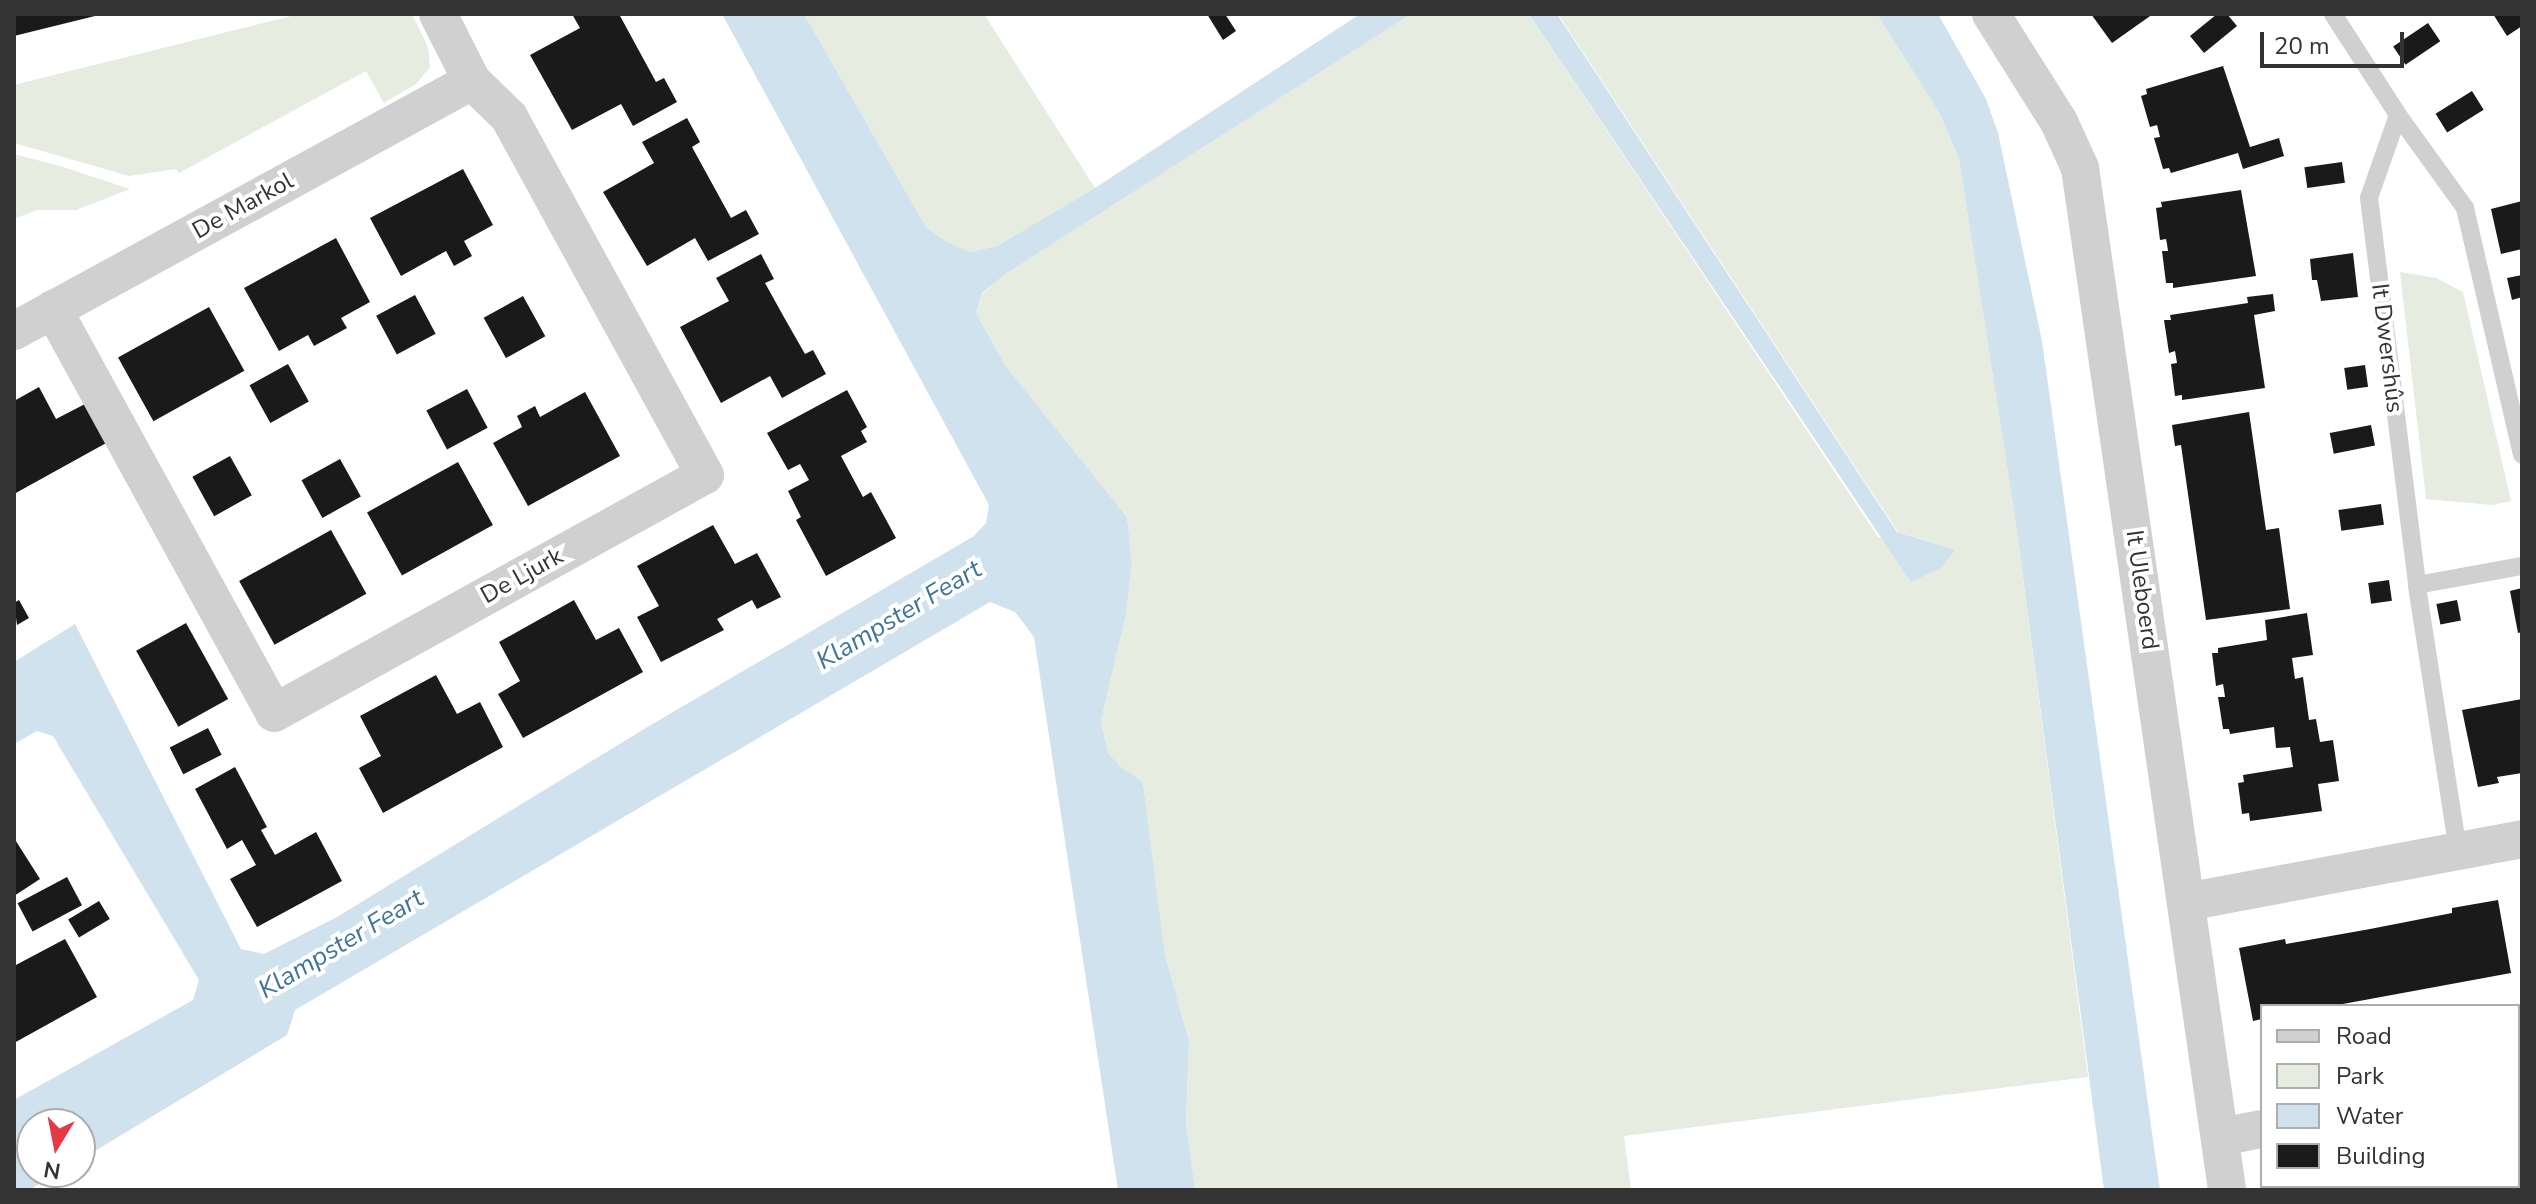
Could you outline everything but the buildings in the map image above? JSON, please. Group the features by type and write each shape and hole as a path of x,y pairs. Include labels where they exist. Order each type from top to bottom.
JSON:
{"street":[{"name":"De Ljurk","path":"53,309 274,713 705,475 509,117 472,81 438,14"},
{"name":"It Uleboerd","path":"1991,14 2059,122 2080,168 2227,1190"},
{"name":"De Markol","path":"14,331 472,81"},
{"path":"2186,902 2522,839"},
{"path":"2220,1137 2260,1129"}],"lane":[{"path":"2333,14 2398,115 2465,208 2522,455"},
{"name":"It Dwershûs","path":"2398,115 2369,198 2417,585 2458,851"},
{"path":"2417,585 2522,566"}],"green space":[{"path":"299,14 412,14 428,47 430,67 416,84 384,103 366,71 179,173 176,169 129,176 14,143 14,85"},
{"path":"804,14 984,14 1095,188 997,246 970,252 947,242 926,227"},
{"path":"1411,14 1529,14 1878,537 1955,550 1898,532 1558,14 1877,14 1940,114 1959,159 2016,524 2088,1077 1624,1136 1631,1190 1195,1190 1186,1123 1189,1041 1165,955 1143,782 1121,767 1108,753 1101,721 1126,614 1132,561 1127,517 1005,365 976,313 982,294 1004,274"},
{"path":"14,154 130,189 76,210 37,210 14,219"},
{"path":"2400,272 2436,278 2463,292 2511,501 2492,505 2426,499"}],"water":[{"name":"Klampster Feart","path":"722,14 804,14 926,227 947,242 970,252 997,246 1095,188 1360,14 1411,14 1005,274 982,293 976,313 1005,365 1127,517 1132,561 1126,614 1101,721 1108,753 1121,767 1143,782 1165,955 1189,1041 1186,1123 1195,1190 1118,1190 1034,637 1015,612 990,602 295,1010 287,1035 96,1150 96,1108 16,1108 16,1188 32,1188 14,1190 14,1100 193,1000 199,980 53,736 37,731 14,744 14,662 75,624 241,949 264,954 337,917 649,726 974,536 986,523 989,505"},
{"path":"1529,14 1557,14 1897,532 1955,550 1942,567 1911,582"},
{"path":"1877,14 1938,14 1986,99 1998,133 2042,341 2160,1190 2104,1190 2016,524 1959,159 1940,114"}]}
